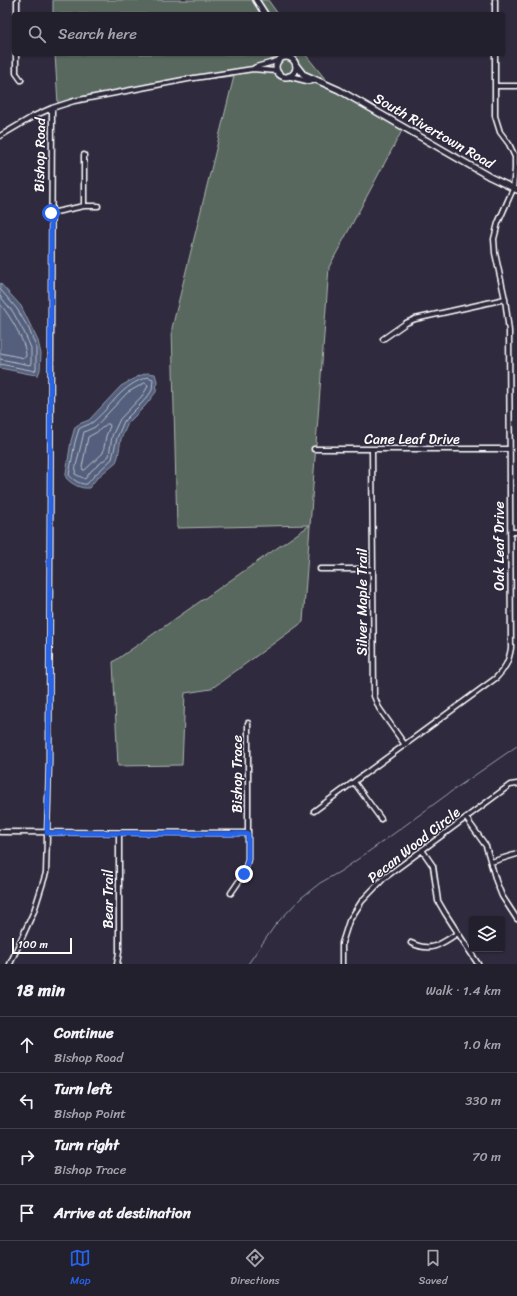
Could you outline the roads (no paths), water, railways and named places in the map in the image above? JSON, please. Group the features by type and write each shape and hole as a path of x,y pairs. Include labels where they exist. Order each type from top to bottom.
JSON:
{"main road":[{"path":"256,0 264,12"},
{"path":"285,56 292,57 296,66 303,74 312,77 314,80 309,81 289,76 283,77 276,71 276,64 279,58 285,56"},
{"path":"289,76 294,72 296,66"},
{"name":"South Rivertown Road","path":"314,80 339,90 446,153 515,189"}],"street":[{"path":"17,0 17,12"},
{"path":"495,0 495,12"},
{"path":"16,56 16,73 21,80"},
{"path":"495,56 495,116 500,132 509,144 515,157 515,189"},
{"path":"253,69 279,58"},
{"path":"0,136 34,116 74,101 187,79 253,69 276,71"},
{"path":"495,86 517,86"},
{"name":"Bishop Road","path":"10,964 34,910 46,873 49,762 52,108"},
{"path":"84,155 84,206"},
{"name":"Oak Leaf Drive","path":"314,811 496,678 507,664 511,648 509,331 505,299 495,253 494,240 498,223 515,189"},
{"path":"51,213 84,206 98,206"},
{"path":"383,339 406,323 415,319 505,299"},
{"name":"Cane Leaf Drive","path":"314,449 509,449"},
{"name":"Silver Maple Trail","path":"372,450 374,696 379,708 404,745"},
{"path":"510,532 517,532"},
{"path":"320,569 373,569"},
{"name":"Bishop Trace","path":"231,893 244,874 248,859 248,723"},
{"path":"354,782 381,819"},
{"name":"Pecan Wood Circle","path":"342,964 342,943 349,921 362,901 383,879 510,785 517,784"},
{"path":"466,818 486,846 502,896 517,919"},
{"path":"0,832 248,834"},
{"name":"Bear Trail","path":"117,964 119,952 119,833"},
{"path":"422,850 433,866 438,901 478,964"},
{"path":"491,862 517,854"},
{"path":"411,943 421,948 430,948 437,946 458,933"}],"water":[{"path":"0,283 21,306 38,341 41,354 40,370 38,375 0,368"},
{"path":"147,373 155,374 157,381 156,392 145,406 128,423 121,439 116,462 97,478 89,488 82,488 74,484 66,478 66,473 71,441 75,427 89,420 121,386"}],"waterway":[{"path":"248,964 276,924 301,898 320,883 341,871 517,746"}]}
